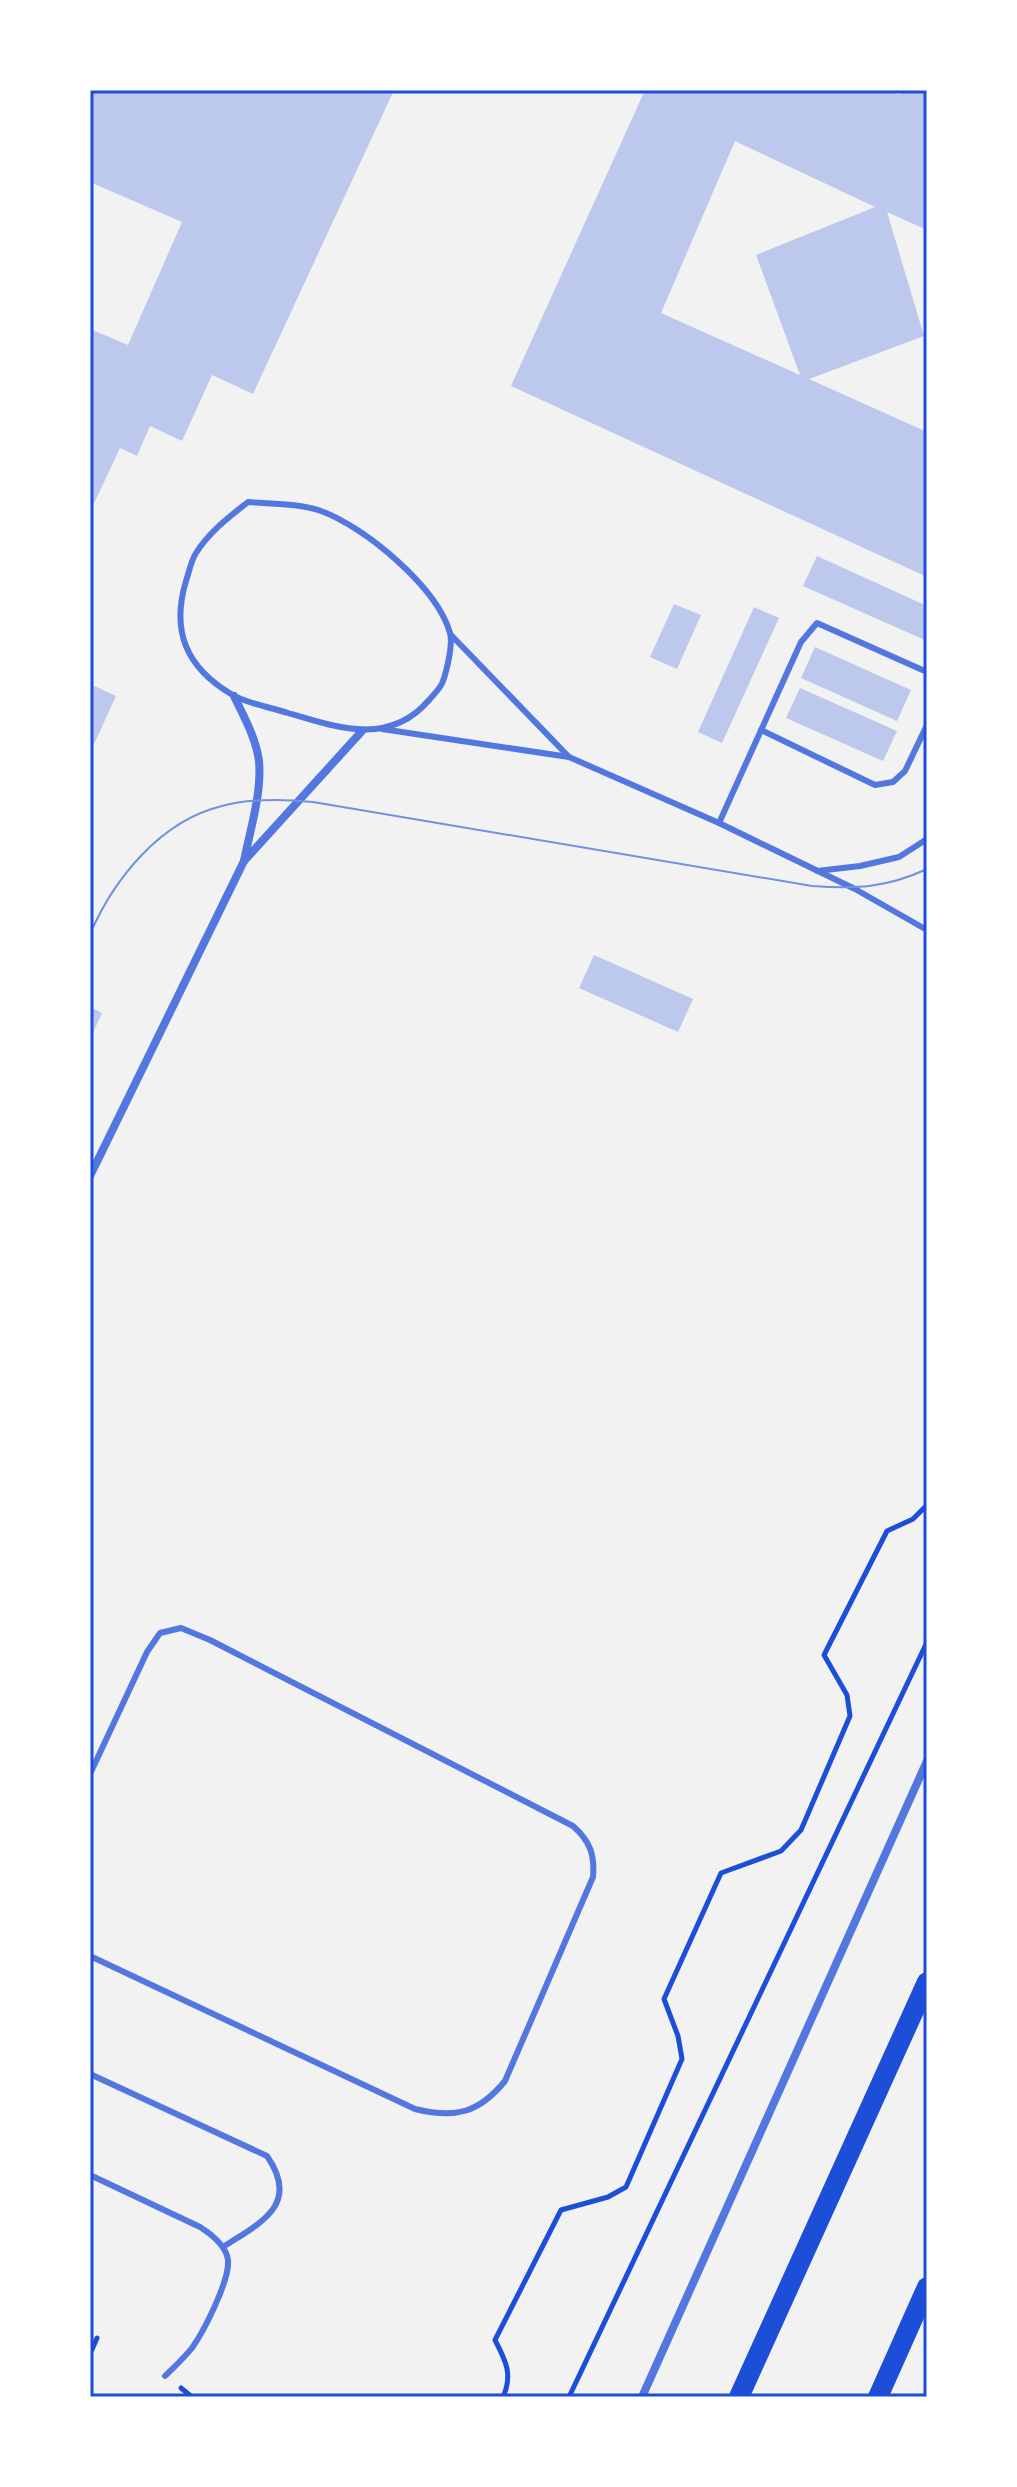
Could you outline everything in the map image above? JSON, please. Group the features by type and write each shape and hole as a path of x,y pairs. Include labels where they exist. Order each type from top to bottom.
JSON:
{"main road":[{"path":"739,2397 927,1982"},
{"path":"878,2397 927,2287"}],"street":[{"path":"90,1176 244,861 256,800 259,762 251,732 234,696"},
{"path":"244,861 362,731"},
{"path":"642,2397 927,1761"}],"lane":[{"path":"569,757 451,635 432,597 373,539 321,511 288,504 248,502 217,526 195,554 183,591 179,623 188,655 214,683 234,696 325,724 362,731 382,729 569,757 719,823 814,872 855,889 927,930"},
{"path":"719,823 801,642 817,623 927,672"},
{"path":"382,729 418,713 443,683 451,635"},
{"path":"761,730 875,785 893,782 905,771 927,725"},
{"path":"814,872 899,857 927,839"},
{"path":"90,1774 147,1652 160,1633 181,1628 573,1826 584,1835 591,1847 594,1862 593,1877 505,2081 492,2097 475,2108 455,2114 435,2114 415,2109 90,1956"},
{"path":"90,2074 267,2156 278,2171 281,2191 274,2209 260,2223 223,2247"},
{"path":"90,2175 200,2227 223,2247 228,2259 226,2276 208,2319 191,2349 165,2376"}],"path":[{"path":"503,2397 508,2384 508,2366 495,2340 561,2210 608,2197 626,2187 682,2059 678,2036 664,1999 721,1873 781,1851 801,1830 850,1716 847,1695 824,1655 887,1531 913,1519 927,1505"},
{"path":"569,2397 927,1642"},
{"path":"90,2354 97,2338"}],"building":[{"path":"90,90 394,90 253,394 212,375 182,441 150,426 137,456 120,448 90,512 90,329 128,345 182,222 90,182"},
{"path":"645,90 888,90 900,95 899,90 927,90 927,230 887,212 924,336 809,379 927,432 927,577 511,386","holes":["735,141 875,207 756,255 800,375 661,313"]},
{"path":"817,556 927,606 927,641 803,586"},
{"path":"674,604 701,615 677,669 650,657"},
{"path":"754,607 779,618 722,743 698,732"},
{"path":"815,647 911,690 897,721 801,678"},
{"path":"90,684 116,696 90,753"},
{"path":"800,688 897,731 883,761 786,718"},
{"path":"594,955 693,999 678,1032 579,988"},
{"path":"90,1007 102,1013 90,1039"}],"tram line":[{"path":"90,934 126,873 159,839 200,814 233,803 256,800 313,802 812,886 871,886 927,869"}]}
